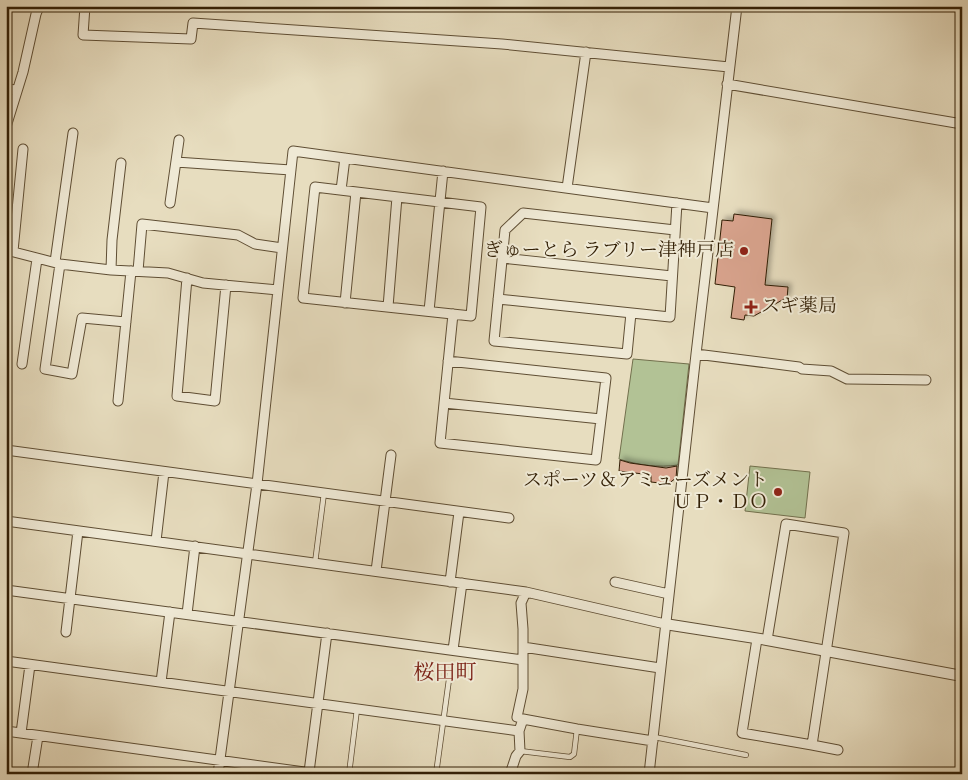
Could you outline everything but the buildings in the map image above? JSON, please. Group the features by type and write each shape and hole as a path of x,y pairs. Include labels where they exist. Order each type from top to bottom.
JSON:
{"street":[{"path":"6,127 23,72 36,14 42,6"},
{"path":"85,6 83,35 191,39 193,23 502,44 729,67"},
{"path":"649,774 736,6"},
{"path":"567,188 586,52"},
{"path":"727,84 962,124"},
{"path":"6,89 17,90"},
{"path":"73,133 45,369 72,374 82,318 126,322"},
{"path":"170,203 179,140"},
{"path":"23,150 10,250 37,259 58,263 112,270 168,273 203,283 278,290"},
{"path":"218,774 257,484 293,151 713,208"},
{"path":"341,190 345,158"},
{"path":"176,162 291,170"},
{"path":"112,270 112,240 121,163"},
{"path":"429,312 443,171"},
{"path":"315,187 356,192 481,207 470,316 303,298 315,187"},
{"path":"345,303 356,192"},
{"path":"388,307 397,197"},
{"path":"498,299 670,318 677,203"},
{"path":"631,313 627,354 494,341 504,230 523,213 675,230"},
{"path":"118,401 126,322 142,224 238,235 255,244 282,248"},
{"path":"502,258 672,276"},
{"path":"22,364 37,259"},
{"path":"187,278 177,396 215,401 226,285"},
{"path":"448,361 606,378 596,460 440,444 448,361 453,314"},
{"path":"696,354 800,367 802,369 832,371 847,379 926,380"},
{"path":"444,403 601,419"},
{"path":"6,450 509,518"},
{"path":"376,571 391,455"},
{"path":"156,541 164,472"},
{"path":"450,582 459,512"},
{"path":"6,521 526,592 666,624 962,676"},
{"path":"812,745 844,533 786,524 742,733 838,750"},
{"path":"66,632 78,531"},
{"path":"187,614 195,546"},
{"path":"615,582 669,594"},
{"path":"453,650 462,583"},
{"path":"6,590 523,660"},
{"path":"526,592 521,603 523,689 517,717 577,729 654,739"},
{"path":"161,682 170,612"},
{"path":"309,772 327,633"},
{"path":"523,647 660,668"},
{"path":"6,662 519,731"},
{"path":"21,733 30,665"},
{"path":"510,774 520,750 519,731 522,719"},
{"path":"6,731 319,774"},
{"path":"32,774 38,736"}],"lane":[{"path":"315,563 324,493"},
{"path":"436,774 450,672"},
{"path":"349,774 357,709"},
{"path":"520,750 570,757 574,754 577,729"},
{"path":"654,739 746,755"}],"green space":[{"path":"633,359 689,364 678,465 648,465 619,459"},
{"name":"スポーツ＆アミューズメント ＵＰ・ＤＯ","path":"750,466 810,472 805,518 745,511"}],"place":[{"name":"ぎゅーとら ラブリー津神戸店","path":"744,251"},
{"name":"スギ薬局","path":"751,307"},
{"name":"スポーツ＆アミューズメント ＵＰ・ＤＯ","path":"778,492"}],"district":[{"name":"桜田町","path":"445,674"}]}
